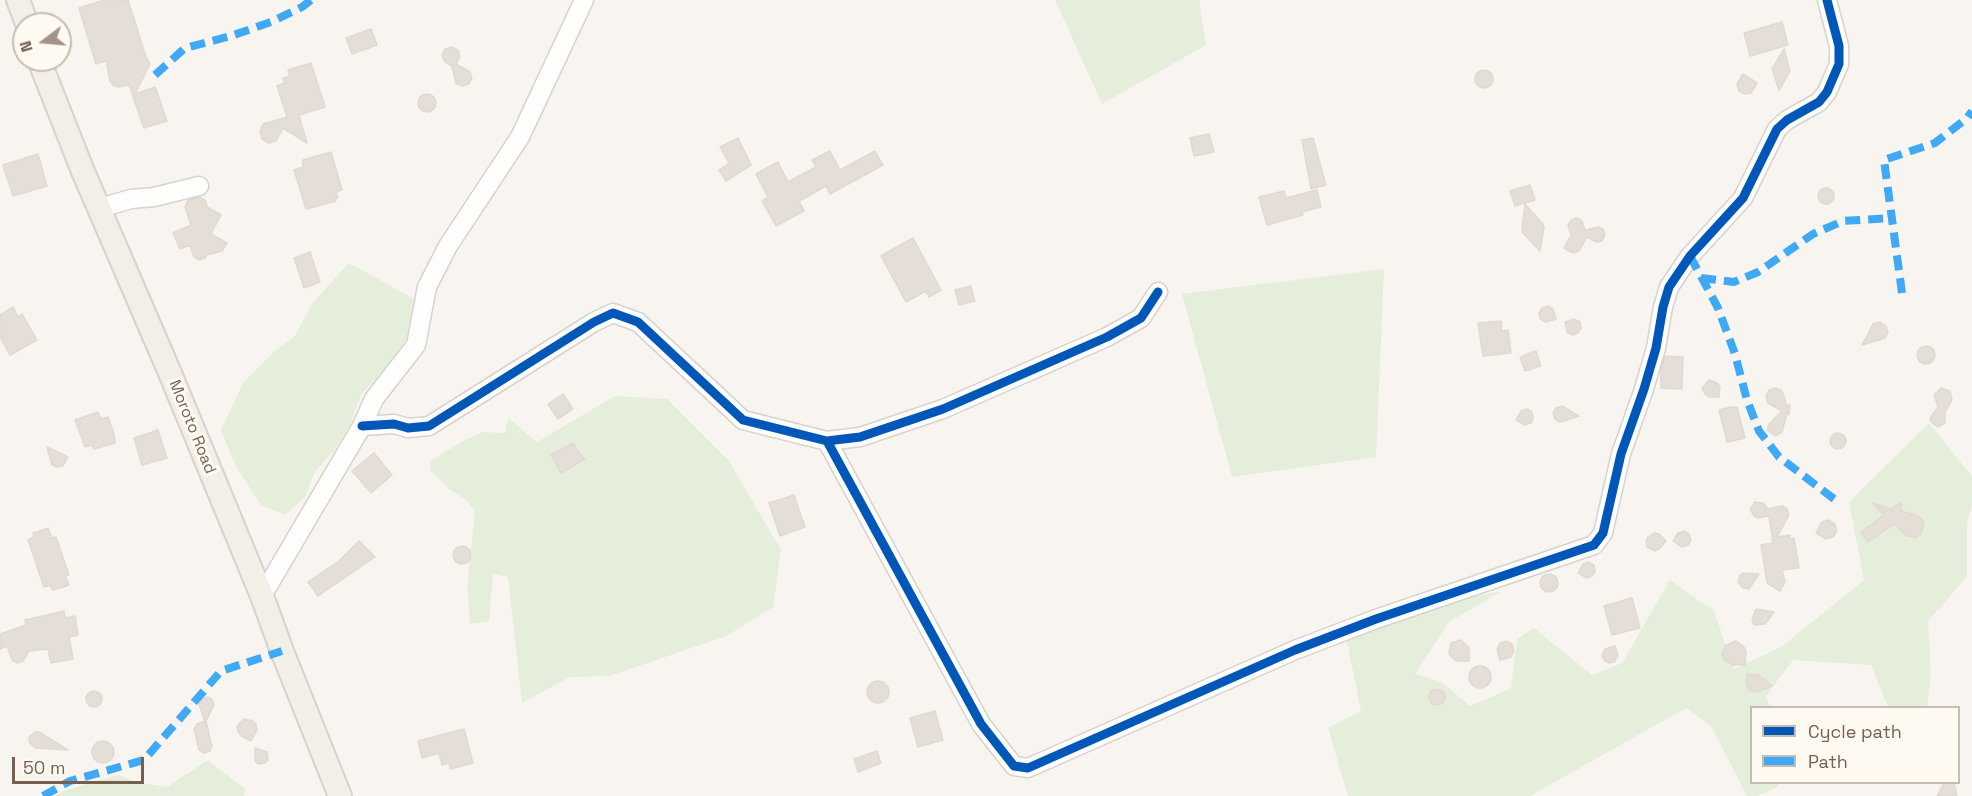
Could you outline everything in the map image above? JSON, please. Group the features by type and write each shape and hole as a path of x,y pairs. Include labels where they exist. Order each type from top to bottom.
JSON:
{"main road":[{"name":"Moroto Road","path":"44,72 82,169 262,596 340,796"}],"street":[{"path":"262,596 362,426 374,399 416,345 427,288 448,246 520,137 584,0"},
{"path":"828,441 981,724 1014,766 1028,768 1295,650 1376,619 1594,545 1603,533 1621,454 1656,348 1669,287 1689,256 1743,198 1778,129 1787,120 1818,102 1827,92 1839,64 1839,46 1827,0"},
{"path":"100,208 131,199 154,197 199,186"},
{"path":"362,426 393,424 408,428 429,426 594,322 613,313 638,322 743,420 828,441 860,437 943,410 1107,337 1141,318 1158,292"}],"green space":[{"path":"1055,0 1199,0 1206,45 1102,104"},
{"path":"349,263 414,299 406,339 382,374 361,394 351,423 336,448 315,472 305,497 285,515 261,505 235,465 221,430 243,383 274,352 294,337 314,301"},
{"path":"1384,269 1376,457 1232,477 1182,294"},
{"path":"615,396 667,399 729,461 781,550 773,607 727,636 609,676 570,677 522,703 508,577 493,574 489,621 470,624 467,587 475,511 466,500 449,489 431,471 430,461 483,432 505,433 508,418 537,442"},
{"path":"1929,423 1972,476 1972,506 1967,523 1967,577 1928,621 1931,674 1927,706 1888,706 1871,665 1793,660 1766,696 1770,706 1750,706 1750,784 1778,784 1779,786 1757,796 1747,796 1711,726 1686,708 1530,796 1348,796 1328,728 1361,711 1343,622 1502,591 1449,622 1415,674 1442,682 1470,706 1511,688 1517,639 1534,628 1592,675 1622,663 1670,580 1714,611 1734,669 1781,647 1864,580 1849,502"},
{"path":"208,760 245,789 244,796 54,796 66,790 119,775 137,782 167,787"}],"building":[{"path":"104,0 128,0 150,64 135,94 155,87 167,121 144,128 129,85 118,87 113,85 106,61 96,64 79,8"},
{"path":"1782,22 1788,45 1750,56 1744,33"},
{"path":"371,29 377,45 352,54 346,38"},
{"path":"452,47 458,50 460,57 456,64 470,72 472,78 469,84 462,86 456,83 452,66 444,61 442,55 445,49"},
{"path":"1784,49 1790,71 1779,90 1772,69"},
{"path":"311,63 325,107 299,115 307,143 283,128 276,141 269,143 262,139 260,131 263,124 287,117 277,86 284,83 283,78 290,76 288,70"},
{"path":"1484,70 1490,73 1493,79 1490,85 1484,88 1478,85 1475,79 1478,73"},
{"path":"1743,74 1757,83 1751,93 1745,94 1739,91 1737,84"},
{"path":"423,94 431,94 436,99 434,110 423,112 418,107 418,99"},
{"path":"1209,134 1214,152 1194,156 1190,138"},
{"path":"738,138 751,165 726,181 719,170 729,163 720,147"},
{"path":"1313,138 1326,185 1311,189 1302,140"},
{"path":"830,151 840,170 875,151 883,165 830,194 826,186 799,201 804,211 776,226 762,201 768,197 756,174 778,162 788,182 816,167 812,160"},
{"path":"331,152 342,190 336,192 338,198 335,199 336,201 306,209 294,170 303,167 303,160"},
{"path":"38,154 47,186 13,196 3,165"},
{"path":"1530,185 1535,200 1515,206 1510,191"},
{"path":"1823,188 1829,188 1834,196 1832,202 1823,204 1818,199 1818,193"},
{"path":"1317,190 1321,207 1302,212 1303,215 1267,225 1259,197 1284,191 1286,198"},
{"path":"199,197 205,200 207,207 221,215 211,234 227,243 222,251 199,260 194,257 190,245 180,249 173,233 191,225 185,207 188,200"},
{"path":"1525,204 1544,227 1540,251 1523,233"},
{"path":"1577,218 1582,221 1585,230 1598,227 1603,229 1605,235 1602,241 1596,242 1587,237 1579,251 1573,253 1564,248 1571,235 1568,225 1571,220"},
{"path":"913,238 941,290 929,297 926,291 906,302 881,256"},
{"path":"310,252 320,282 304,288 294,258"},
{"path":"971,286 975,301 959,305 955,290"},
{"path":"1548,306 1553,309 1556,319 1546,322 1540,319 1539,313 1542,308"},
{"path":"13,307 18,317 22,314 37,340 10,355 0,337 0,315"},
{"path":"1574,319 1580,322 1581,328 1573,335 1567,332 1565,322"},
{"path":"1501,321 1502,331 1508,330 1511,353 1483,356 1478,323"},
{"path":"1880,322 1886,326 1888,332 1885,338 1862,345 1873,324"},
{"path":"1926,346 1932,349 1935,355 1932,361 1926,364 1920,361 1917,355 1920,349"},
{"path":"1536,351 1541,366 1525,371 1520,357"},
{"path":"1665,356 1683,357 1682,389 1661,388 1661,370"},
{"path":"1709,380 1720,387 1719,397 1709,397 1705,394 1702,388"},
{"path":"1776,388 1782,391 1787,407 1790,404 1789,415 1787,413 1782,432 1775,436 1767,430 1769,424 1782,411 1768,403 1766,396 1769,390"},
{"path":"1941,388 1950,391 1952,400 1945,412 1945,423 1938,427 1931,422 1930,418 1938,407 1934,395"},
{"path":"563,394 573,409 558,419 548,404"},
{"path":"1562,406 1579,416 1560,422 1555,419 1553,413 1556,408"},
{"path":"1737,407 1745,438 1727,442 1719,410"},
{"path":"1527,409 1532,412 1533,418 1531,423 1525,425 1516,420 1521,411"},
{"path":"98,412 101,419 108,417 115,443 94,449 92,445 85,447 75,420"},
{"path":"158,430 167,458 142,465 134,438"},
{"path":"1838,433 1844,435 1846,441 1844,447 1838,449 1832,447 1830,441 1832,435"},
{"path":"573,443 585,459 561,473 551,455"},
{"path":"47,447 68,457 63,466 52,465"},
{"path":"374,453 392,475 371,493 352,471"},
{"path":"794,495 805,527 780,536 769,503"},
{"path":"1755,502 1763,503 1768,509 1782,506 1787,509 1789,515 1777,537 1790,535 1790,539 1794,538 1799,568 1782,570 1785,582 1780,591 1767,583 1761,545 1773,543 1769,516 1757,518 1754,516 1750,509"},
{"path":"1901,502 1901,511 1922,519 1924,524 1921,534 1917,537 1907,536 1894,524 1868,542 1861,532 1884,515 1872,503 1892,509"},
{"path":"1828,520 1835,524 1837,531 1833,537 1826,539 1816,533 1822,522"},
{"path":"48,528 52,538 56,537 69,575 65,576 69,585 53,590 50,585 44,587 28,540 34,537 33,533"},
{"path":"1684,531 1689,534 1691,540 1688,545 1682,547 1673,541 1678,533"},
{"path":"1654,533 1659,534 1666,541 1655,551 1647,547 1646,542 1647,538"},
{"path":"359,541 375,557 318,596 308,582 339,561"},
{"path":"462,546 468,549 471,555 468,561 462,564 456,561 453,555 456,549"},
{"path":"1588,562 1594,565 1595,571 1587,578 1578,573 1583,564"},
{"path":"1545,574 1553,574 1558,579 1556,590 1545,592 1540,587 1540,579"},
{"path":"1759,574 1749,589 1743,588 1738,582 1740,575"},
{"path":"1632,598 1640,628 1612,635 1604,606"},
{"path":"1756,609 1774,612 1765,624 1754,625 1752,619"},
{"path":"64,611 65,618 75,616 78,635 69,637 73,659 51,663 48,649 29,651 23,661 17,663 12,660 7,646 0,649 0,634 26,625 25,620"},
{"path":"1461,640 1469,648 1469,661 1456,661 1449,654 1451,643"},
{"path":"1506,641 1512,644 1514,651 1511,657 1500,660 1497,649 1500,643"},
{"path":"1736,641 1744,647 1746,652 1745,665 1733,665 1724,660 1722,654 1726,645"},
{"path":"1615,646 1618,656 1614,662 1609,663 1602,655 1605,649"},
{"path":"1480,666 1488,669 1491,677 1488,685 1480,688 1472,685 1469,677 1472,669"},
{"path":"1747,674 1758,675 1772,686 1756,692 1751,691 1746,684"},
{"path":"878,681 886,684 889,692 886,700 878,703 870,700 867,692 870,684"},
{"path":"1437,689 1445,697 1437,705 1429,697"},
{"path":"91,691 97,691 102,699 100,705 91,707 86,702 86,696"},
{"path":"207,697 212,699 214,705 206,721 212,746 210,751 204,753 199,750 194,729 197,724 205,721 199,704 201,699"},
{"path":"935,711 943,740 918,747 910,718"},
{"path":"244,719 253,721 256,725 257,730 251,741 241,736 238,731 237,726"},
{"path":"464,729 473,763 450,769 449,763 442,765 439,753 422,758 418,741"},
{"path":"39,732 68,750 35,748 29,742 29,737"},
{"path":"103,741 111,744 114,752 111,760 103,763 95,760 92,752 95,744"},
{"path":"255,748 267,752 268,760 265,763 258,764 255,761"},
{"path":"877,751 881,763 858,772 854,759"},
{"path":"1943,784 1954,784 1957,796 1937,796"}],"marked path":[{"path":"155,75 185,48 231,36 271,22 311,0"},
{"path":"1902,293 1884,160 1935,143 1967,118 1972,111"},
{"path":"1701,278 1734,282 1758,272 1813,234 1843,221 1892,218"},
{"path":"1690,256 1718,308 1759,431 1779,457 1838,502"},
{"path":"43,796 70,781 144,760 221,671 282,651"}],"cycle path":[{"path":"827,441 981,724 1014,766 1028,768 1295,650 1376,619 1594,545 1603,533 1621,454 1656,348 1669,287 1690,256 1743,198 1777,129 1787,120 1819,102 1827,92 1839,64 1839,46 1827,0"},
{"path":"362,426 394,424 408,428 429,426 594,322 613,313 638,322 743,420 827,441 860,437 943,409 1107,337 1141,318 1158,292"}]}
